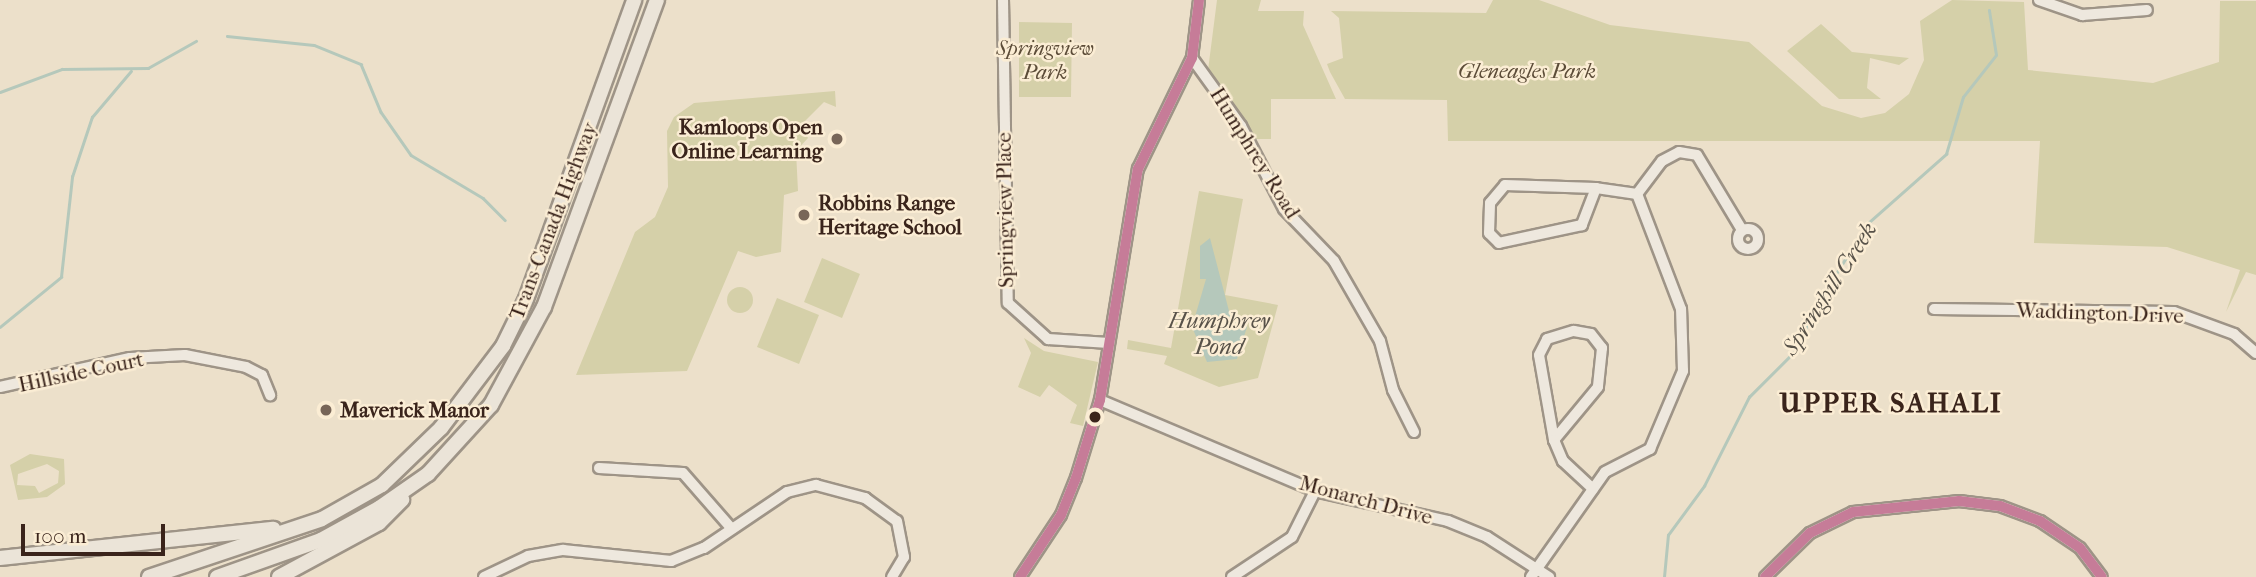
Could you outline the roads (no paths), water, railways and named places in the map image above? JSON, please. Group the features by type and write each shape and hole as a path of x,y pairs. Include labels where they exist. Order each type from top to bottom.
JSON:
{"highway":[{"name":"Trans-Canada Highway","path":"149,577 322,519 382,485 413,456 503,346 548,244 634,0"},
{"name":"Trans-Canada Highway","path":"217,577 321,540 428,474 491,405 519,360 566,253 657,0"},
{"path":"279,577 379,523 428,474"},
{"path":"0,558 101,546 229,536 322,519"},
{"path":"0,549 101,546"}],"street":[{"name":"Springview Place","path":"1003,0 1008,303 1048,339 1109,343"},
{"path":"1020,577 1061,515 1100,400 1138,169 1192,58 1199,0"},
{"path":"2039,0 2082,15 2147,10"},
{"name":"Humphrey Road","path":"1192,58 1241,126 1284,209 1334,261 1380,341 1393,390 1414,432"},
{"path":"1637,194 1662,161 1679,152 1697,155 1742,230"},
{"path":"1596,188 1582,225 1513,243 1499,243 1489,233 1490,203 1505,185 1596,188 1637,194"},
{"path":"1533,573 1593,489 1620,466 1650,449 1683,372 1681,309 1637,194"},
{"name":"Waddington Drive","path":"1934,309 2174,312 2234,334 2256,353"},
{"path":"1554,440 1598,387 1602,348 1591,334 1574,331 1547,340 1539,355 1554,440 1563,461 1593,489"},
{"name":"Hillside Court","path":"0,387 130,358 185,355 246,367 262,375 270,395"},
{"name":"Monarch Drive","path":"1100,400 1315,491 1448,521 1533,573 1549,577"},
{"path":"598,468 683,473 732,529"},
{"path":"484,577 528,556 563,550 671,561 732,529 787,492 816,485 845,491 875,503 901,529 904,557 892,577"},
{"path":"1232,577 1292,537 1315,491"},
{"path":"1765,577 1810,533 1853,512 1959,501 2000,506 2040,522 2080,548 2102,577"}],"water":[{"name":"Humphrey Pond","path":"1210,238 1229,311 1247,327 1237,359 1207,362 1192,327 1206,279 1200,279 1200,246"}],"waterway":[{"name":"Springhill Creek","path":"1664,577 1668,535 1704,486 1749,397 1800,346 1808,319 1867,224 1946,154 1963,97 1996,55 1989,11"},
{"path":"227,36 314,45 361,64 381,112 411,155 483,198 505,220"},
{"path":"0,92 62,69 148,68 196,41"},
{"path":"0,327 61,277 72,177 92,117 131,71"}],"place":[{"name":"Kamloops Open Online Learning","path":"837,139"},
{"name":"Robbins Range Heritage School","path":"804,215"},
{"name":"Maverick Manor","path":"326,410"}],"district":[{"name":"UPPER SAHALI","path":"1891,403"}],"park label":[{"name":"Springview Park","path":"1045,60"},
{"name":"Gleneagles Park","path":"1527,71"}]}
